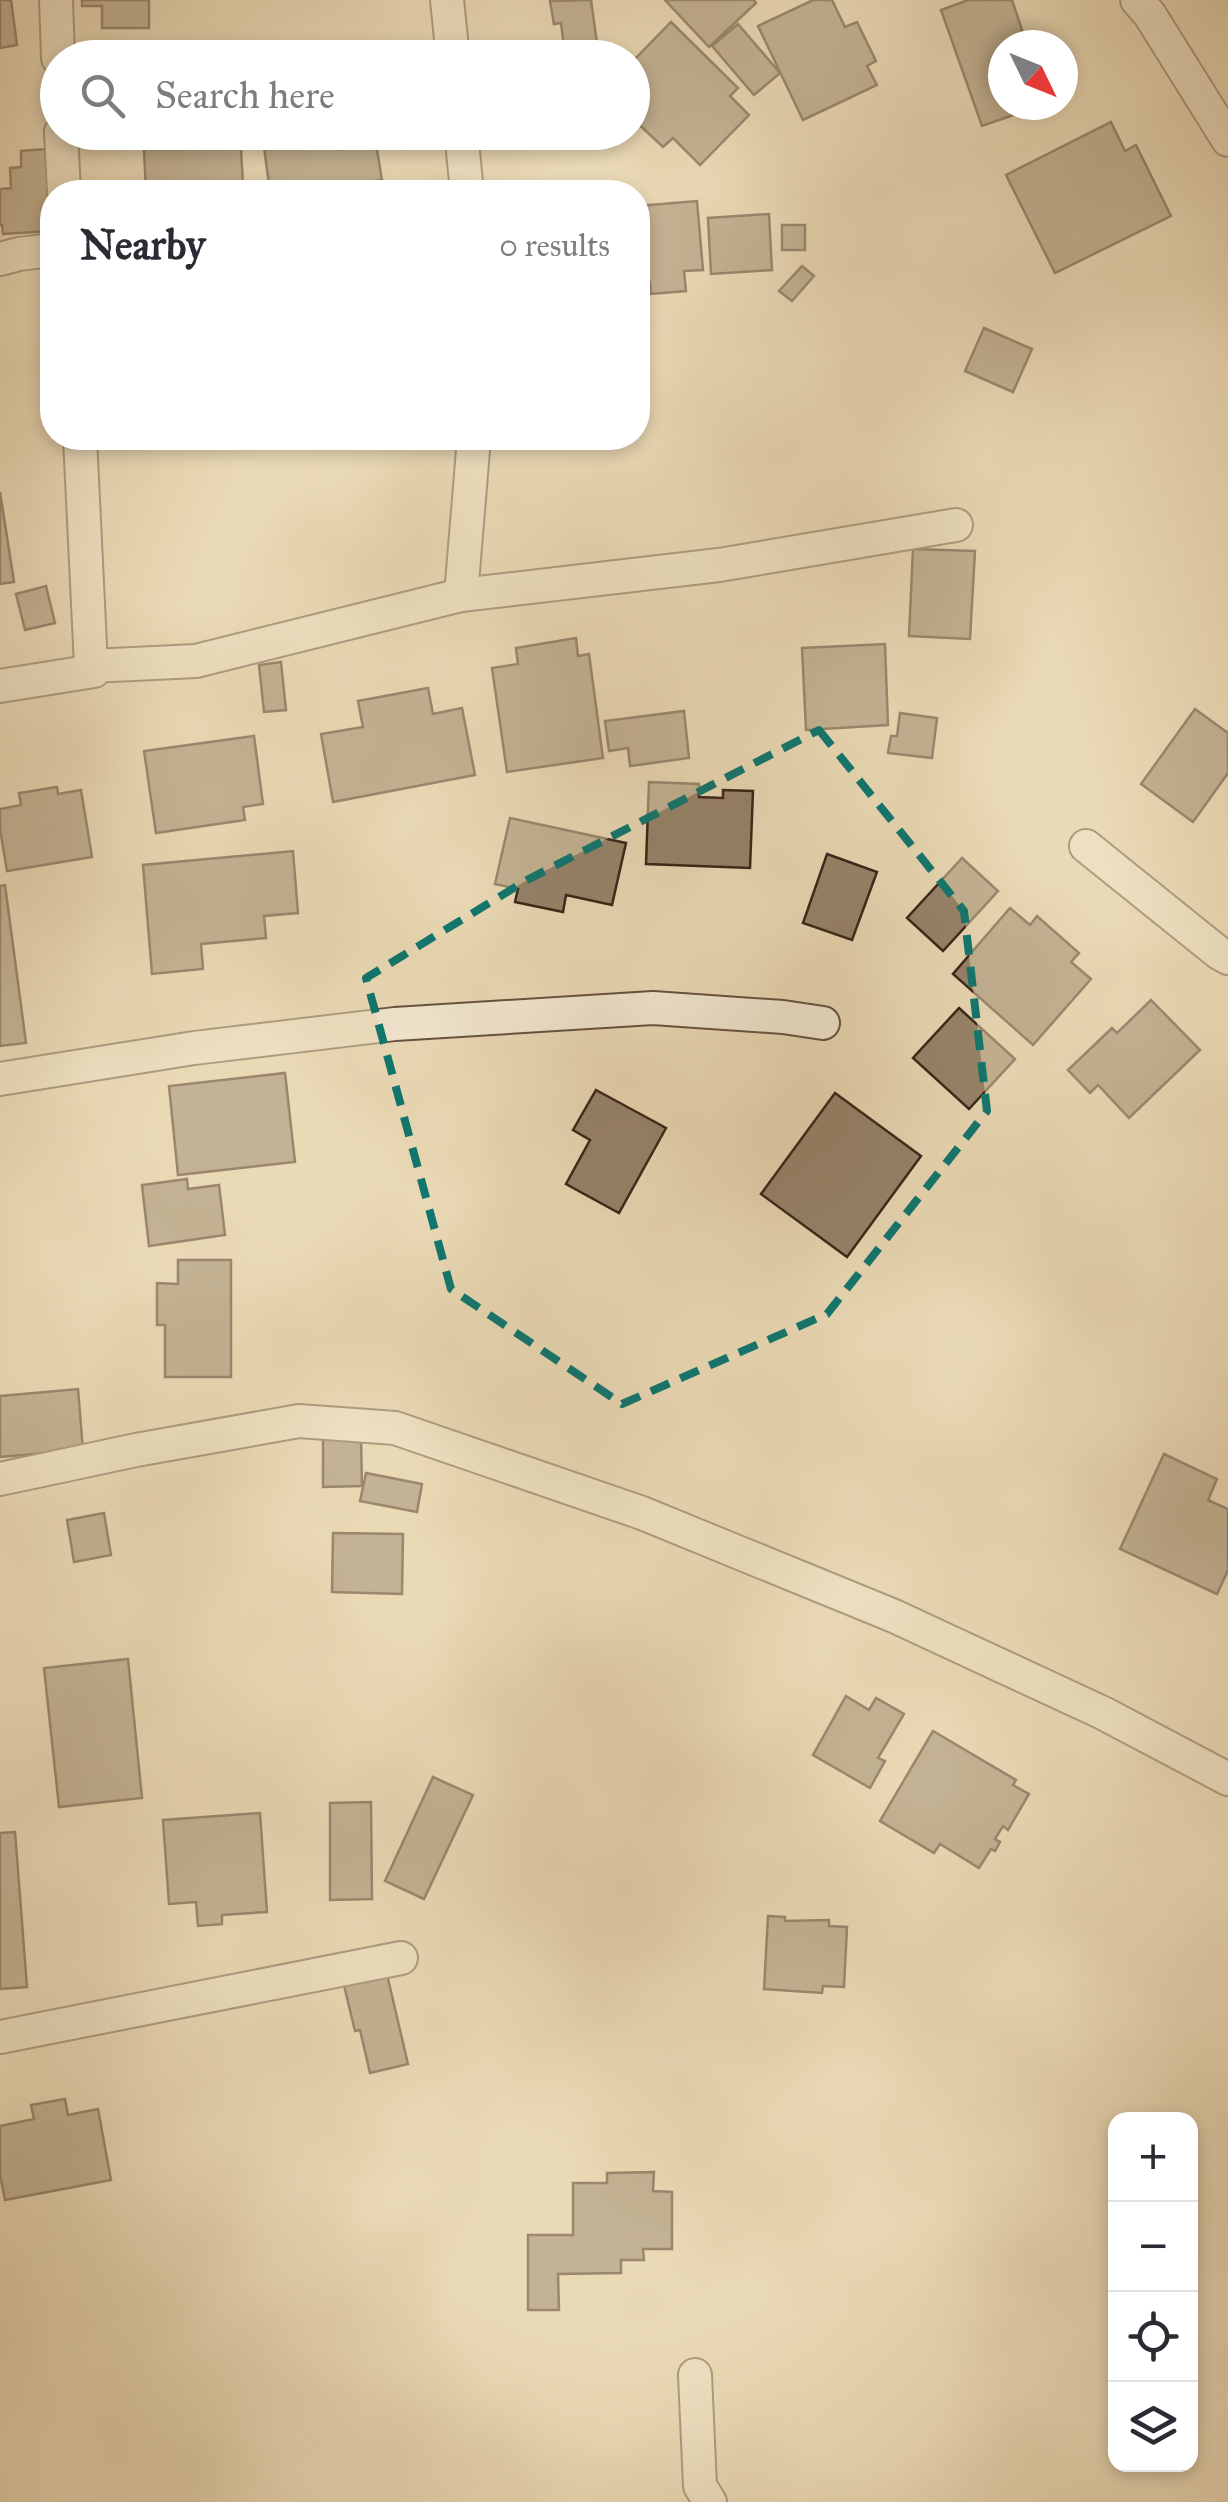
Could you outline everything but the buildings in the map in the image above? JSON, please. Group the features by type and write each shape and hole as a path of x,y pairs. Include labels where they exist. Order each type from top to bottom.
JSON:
{"street":[{"path":"56,0 57,40"},
{"path":"447,0 450,40"},
{"path":"1138,0 1228,140"},
{"path":"63,150 64,180"},
{"path":"463,150 466,180"},
{"path":"0,259 40,251"},
{"path":"0,686 94,670 81,450"},
{"path":"461,595 473,450"},
{"path":"91,666 196,660 461,595 719,564 956,524"},
{"path":"1086,846 1228,958"},
{"path":"0,1079 194,1048 395,1024 653,1008 783,1017 822,1024"},
{"path":"0,1479 300,1421 394,1428 642,1512 894,1616 1103,1713 1228,1779"},
{"path":"0,2037 401,1958"},
{"path":"694,2375 700,2486 710,2502"}],"highlighted area":[{"path":"819,730 964,911 987,1111 827,1314 622,1404 451,1289 366,978 527,880"}]}
